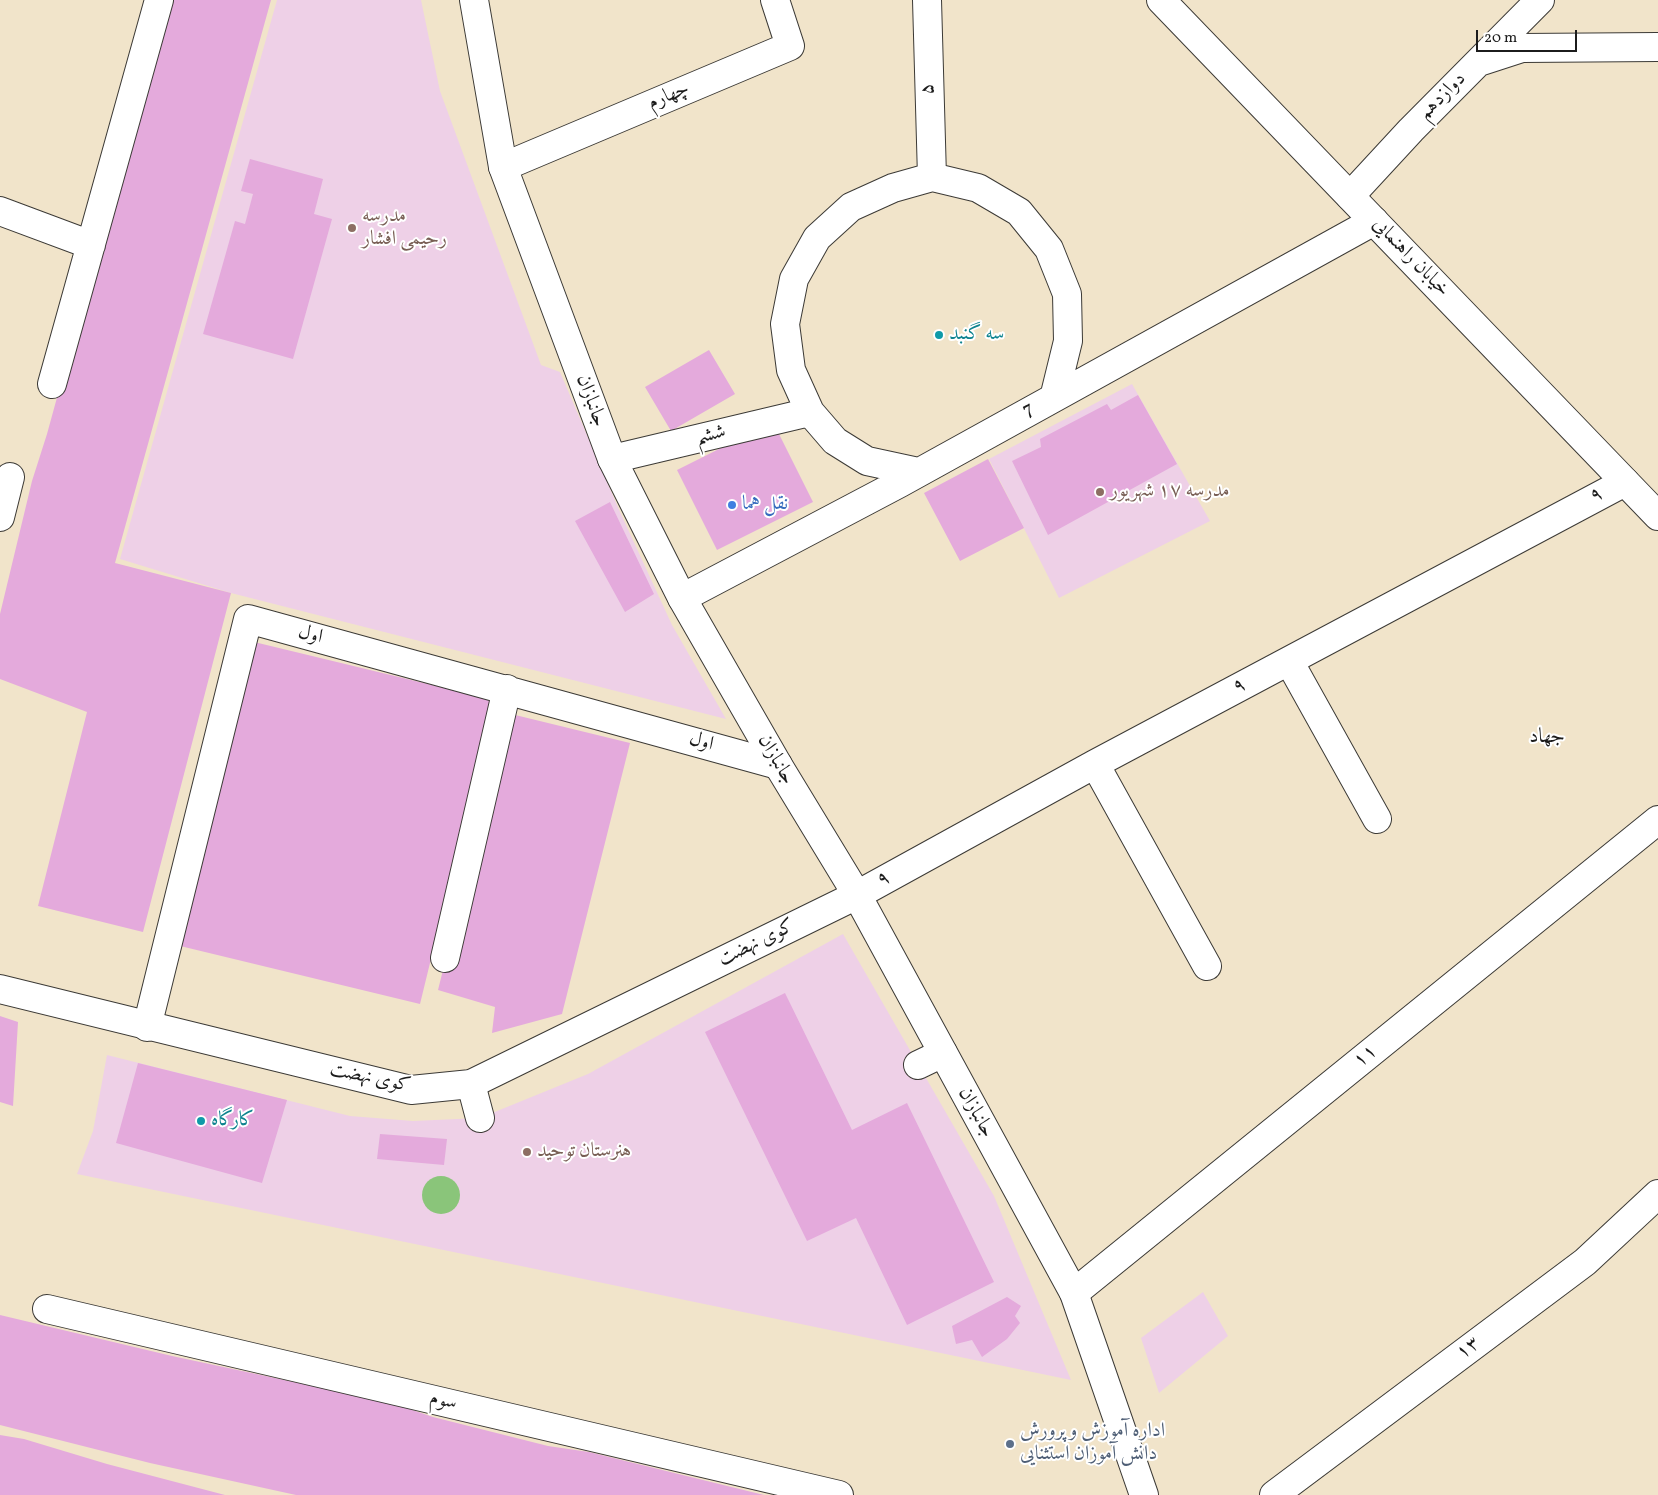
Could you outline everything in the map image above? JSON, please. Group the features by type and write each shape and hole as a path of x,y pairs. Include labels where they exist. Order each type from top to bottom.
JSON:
{"street":[{"path":"52,384 159,0"},
{"name":"جانبازان","path":"474,0 503,167 612,459 682,598 778,765 857,895 1074,1293 1144,1495"},
{"name":"چهارم","path":"503,167 790,46 775,0"},
{"name":"۵","path":"927,0 932,177"},
{"name":"خیابان راهنمایی","path":"1161,0 1658,516"},
{"name":"دوازدهم","path":"1350,196 1411,130 1540,0"},
{"path":"1477,63 1522,48 1658,46"},
{"path":"918,472 867,462 835,440 810,412 791,370 785,324 794,278 817,238 851,207 894,188 932,177 978,188 1019,212 1049,249 1066,294 1068,341 1054,398"},
{"path":"0,211 91,245"},
{"name":"7","path":"682,598 1054,398 1374,221"},
{"name":"ششم","path":"612,459 810,412"},
{"path":"0,517 10,476"},
{"name":"۹","path":"857,895 1095,764 1625,482"},
{"name":"اول","path":"147,1027 248,619 778,765"},
{"path":"1289,661 1377,819"},
{"path":"445,958 507,689"},
{"path":"1095,764 1206,966"},
{"name":"۱۱","path":"1074,1293 1658,820"},
{"name":"کوی نهضت","path":"0,989 147,1027 411,1090 470,1084 857,895"},
{"path":"918,1065 943,1053"},
{"path":"470,1084 480,1118"},
{"name":"۱۳","path":"1274,1495 1585,1262 1658,1194"},
{"name":"سوم","path":"47,1309 840,1495"}],"shaded area":[{"name":"مدرسه رحیمی افشار","path":"277,0 421,0 440,91 541,365 560,372 620,512 672,625 726,719 231,593 120,559"},
{"name":"مدرسه ۱۷ شهریور","path":"1132,384 1210,521 1059,598 989,459"},
{"name":"هنرستان توحید","path":"843,934 994,1196 1071,1380 77,1174 93,1131 107,1055 350,1116 413,1121 480,1118 588,1074"},
{"path":"1203,1292 1228,1336 1159,1393 1141,1338"}],"green space":[{"path":"441,1176 454,1182 460,1195 454,1208 441,1214 428,1208 422,1195 428,1182"}],"building":[{"path":"166,0 271,0 115,563 231,593 143,932 38,906 87,712 0,679 0,614 32,481 47,434"},
{"path":"250,159 323,179 314,214 332,219 293,359 203,334 235,221 245,224 253,194 241,191"},
{"path":"709,350 735,394 671,431 645,387"},
{"path":"1138,395 1177,464 1048,535 1012,461 1041,447 1040,439 1107,404 1111,410"},
{"path":"773,422 813,502 717,550 677,470"},
{"path":"988,459 1024,528 960,561 924,493"},
{"path":"610,502 654,594 625,612 575,521"},
{"path":"250,641 494,700 420,1004 176,945"},
{"path":"507,713 630,743 562,1014 492,1033 495,1007 438,990"},
{"path":"785,993 852,1130 907,1103 994,1282 907,1325 856,1218 807,1241 705,1032"},
{"path":"0,1016 18,1022 13,1106 0,1102"},
{"name":"کارگاه","path":"138,1063 287,1100 262,1183 116,1143"},
{"path":"380,1134 447,1139 444,1165 377,1159"},
{"path":"1007,1297 1021,1306 1015,1316 1020,1323 1007,1339 982,1357 972,1340 956,1344 952,1326"},
{"path":"0,1315 172,1356 392,1403 433,1417 548,1446 589,1452 764,1495 296,1495 150,1463 0,1425"},
{"path":"0,1435 24,1439 107,1464 225,1495 0,1495"}],"place":[{"name":"مدرسه رحیمی افشار","path":"352,228"},
{"name":"سه گنبد","path":"939,335"},
{"name":"مدرسه ۱۷ شهریور","path":"1100,492"},
{"name":"نقل هما","path":"732,505"},
{"name":"کارگاه","path":"201,1121"},
{"name":"هنرستان توحید","path":"527,1152"},
{"name":"اداره آموزش و پرورش دانش آموزان استثنایی","path":"1010,1444"}],"district":[{"name":"جهاد","path":"1547,738"}]}
